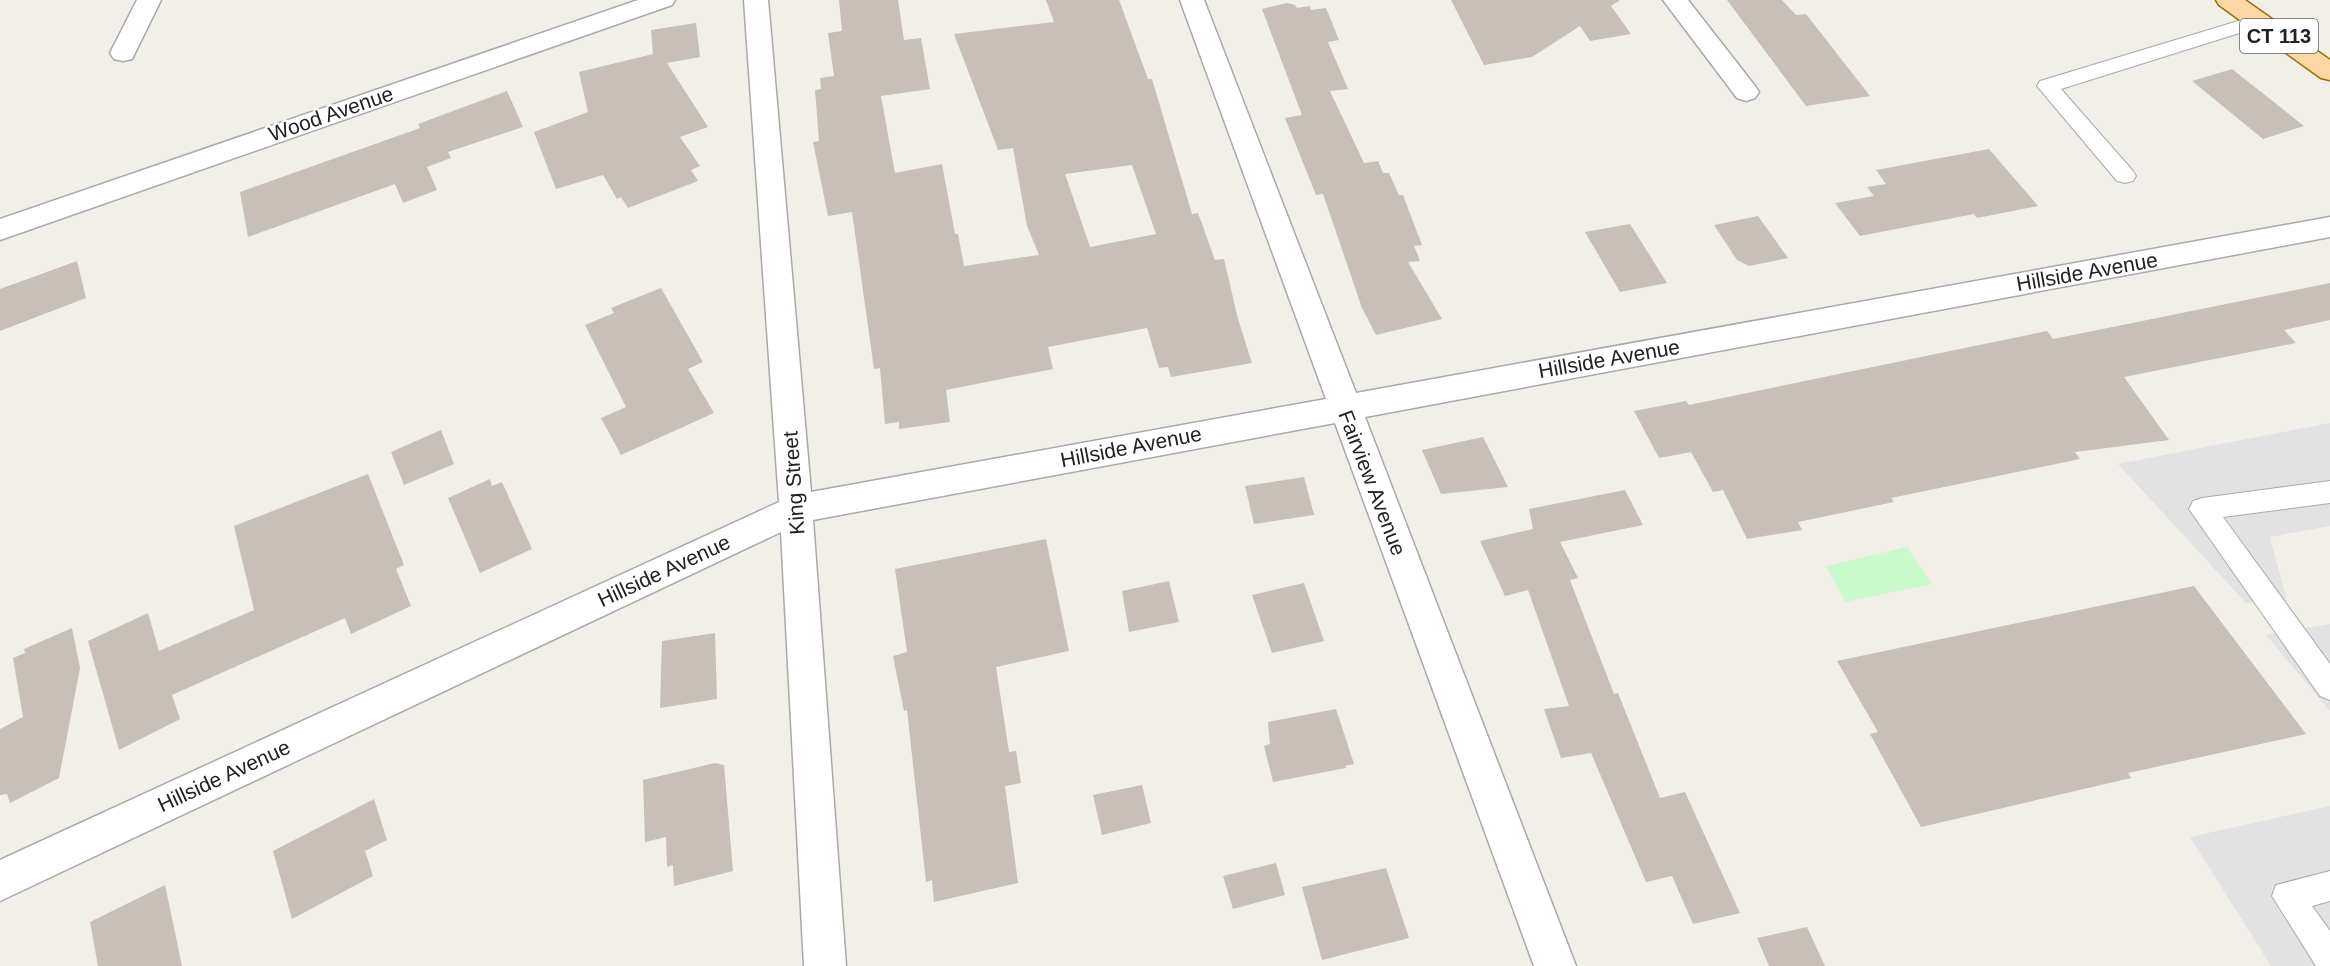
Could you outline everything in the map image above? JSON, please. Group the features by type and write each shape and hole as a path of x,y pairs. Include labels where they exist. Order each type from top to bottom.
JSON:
{"main road":[{"name":"CT 113","path":"2228,0 2330,72"}],"street":[{"path":"123,53 149,0"},
{"name":"Wood Avenue","path":"0,230 663,0"},
{"name":"King Street","path":"756,0 796,509 825,966"},
{"name":"Fairview Avenue","path":"1192,0 1555,966"},
{"path":"1676,0 1746,92"},
{"name":"Hillside Avenue","path":"0,881 796,509 2330,227"}],"lane":[{"path":"2125,176 2047,86 2258,21"},
{"path":"2330,492 2202,509 2330,687"},
{"path":"2330,886 2287,896 2330,959"}],"green space":[{"path":"1907,547 1932,584 1845,602 1826,566"}],"shaded area":[{"path":"2330,423 2330,526 2270,537 2287,601 2246,603 2118,464"},
{"path":"2330,624 2330,711 2266,635"},
{"path":"2330,806 2330,966 2271,966 2190,837"}],"building":[{"path":"839,0 898,0 904,40 921,38 930,89 881,96 895,173 942,164 955,234 958,234 964,266 1039,255 1027,226 1013,148 998,150 954,34 1054,22 1046,0 1119,0 1148,79 1152,79 1192,214 1198,213 1215,260 1224,259 1238,319 1252,363 1171,377 1168,367 1159,368 1147,328 1048,347 1053,369 946,390 950,422 899,429 899,422 885,424 880,368 874,369 852,212 828,216 813,142 819,141 815,90 821,89 820,78 834,76 828,33 842,31","holes":["1132,165 1156,234 1090,247 1065,174"]},
{"path":"1451,0 1620,0 1611,6 1631,34 1590,41 1580,26 1532,57 1484,65"},
{"path":"1727,0 1782,0 1796,15 1806,14 1870,96 1806,106"},
{"path":"1287,3 1297,8 1310,6 1311,10 1326,8 1339,40 1328,42 1348,89 1330,91 1364,163 1378,161 1383,173 1389,173 1399,195 1403,195 1422,245 1414,246 1420,261 1408,262 1442,319 1376,335 1362,308 1323,194 1316,195 1285,118 1302,115 1262,9"},
{"path":"696,23 700,57 667,63 708,127 680,137 700,166 691,170 698,181 628,208 621,197 617,199 603,175 556,189 534,132 588,112 579,72 653,54 651,30"},
{"path":"2232,69 2304,126 2263,139 2192,81"},
{"path":"507,91 523,127 448,152 451,158 427,167 437,190 403,203 395,184 248,237 240,192 420,128 418,124"},
{"path":"1989,149 2038,206 1977,218 1974,214 1860,236 1835,203 1874,196 1867,187 1886,184 1876,170"},
{"path":"1758,216 1788,258 1749,266 1737,260 1714,225"},
{"path":"1630,224 1667,283 1620,292 1585,232"},
{"path":"77,261 86,298 0,331 0,289"},
{"path":"2330,283 2330,320 2284,330 2296,343 2124,377 2169,440 2075,452 2080,459 1891,498 1894,502 1798,522 1802,530 1747,539 1723,490 1713,492 1691,452 1659,458 1634,411 1686,401 1689,405 2047,331 2053,339"},
{"path":"661,288 703,362 688,369 714,413 621,455 601,418 626,407 585,325 614,313 611,308"},
{"path":"441,430 454,464 404,485 391,452"},
{"path":"1483,437 1508,487 1441,494 1422,450"},
{"path":"368,474 404,565 396,569 411,606 351,634 345,618 172,695 180,719 119,750 88,641 148,613 159,651 254,610 234,526"},
{"path":"1304,477 1314,515 1254,524 1245,486"},
{"path":"490,479 492,486 502,482 532,549 480,573 448,498"},
{"path":"1625,490 1643,525 1560,542 1578,578 1570,580 1614,694 1618,693 1660,798 1685,792 1740,913 1693,924 1672,876 1646,882 1591,753 1561,758 1544,709 1569,706 1528,590 1505,596 1480,541 1533,529 1529,509"},
{"path":"1046,539 1069,651 996,667 1009,752 1016,751 1021,783 1005,786 1018,883 934,902 932,880 926,882 907,710 904,711 893,656 907,652 895,569"},
{"path":"1169,581 1179,622 1129,632 1122,591"},
{"path":"1304,583 1324,641 1272,653 1252,595"},
{"path":"2194,586 2306,734 2128,773 2131,778 1921,827 1870,734 1878,732 1837,661"},
{"path":"72,628 80,668 59,778 10,803 7,794 0,795 0,729 23,717 13,658 25,653 24,649"},
{"path":"715,633 717,699 660,708 662,641"},
{"path":"1336,709 1354,764 1345,766 1346,768 1273,782 1264,746 1270,744 1268,722"},
{"path":"715,763 724,765 733,871 674,886 673,865 667,867 666,837 645,842 643,780"},
{"path":"1142,785 1151,823 1102,835 1093,795"},
{"path":"374,799 387,840 365,851 373,876 292,919 273,851"},
{"path":"1276,863 1285,895 1233,909 1223,876"},
{"path":"1386,868 1409,938 1322,960 1302,887"},
{"path":"165,885 182,966 98,966 90,922"},
{"path":"1807,927 1825,966 1769,966 1757,938"}]}
